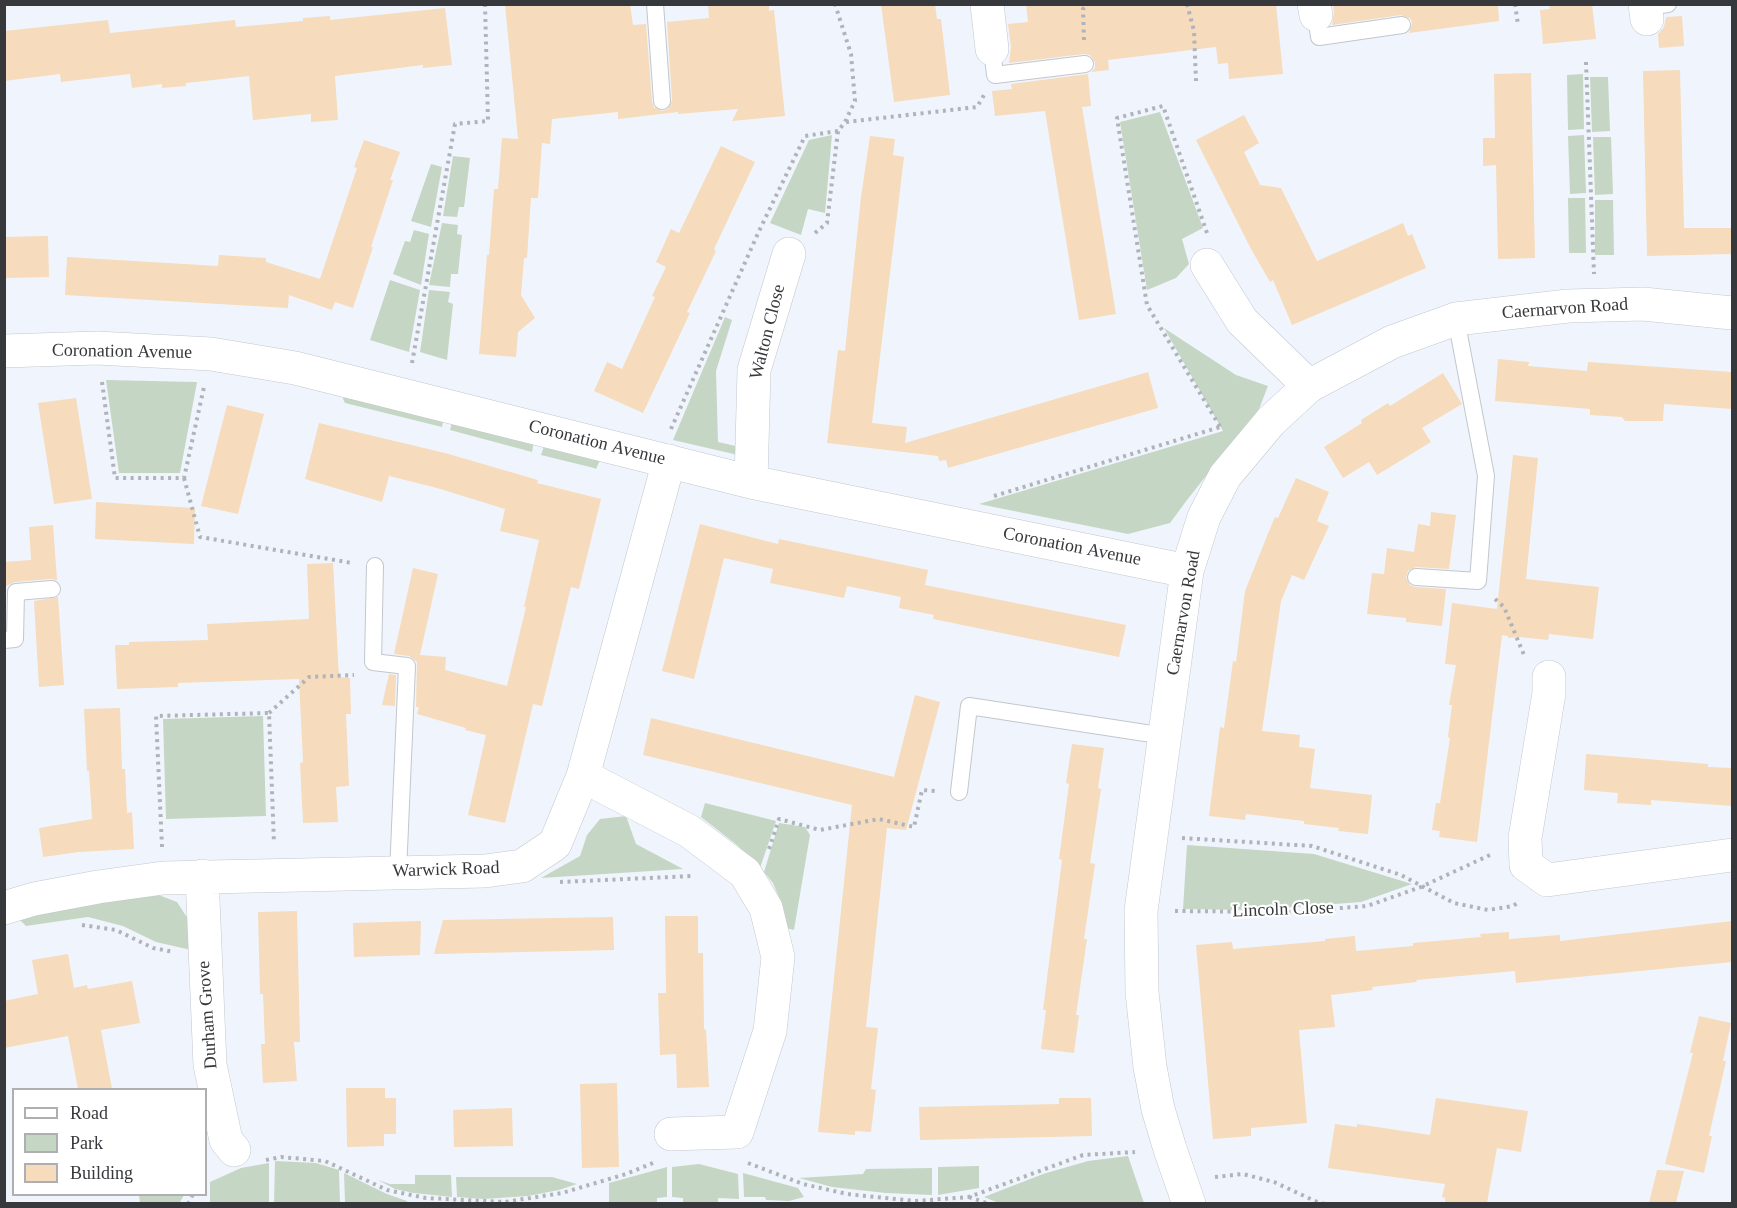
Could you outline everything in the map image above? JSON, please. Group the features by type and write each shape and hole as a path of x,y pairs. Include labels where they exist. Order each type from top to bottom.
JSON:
{"street":[{"path":"987,4 993,62"},
{"name":"Walton Close","path":"751,482 754,370 789,254"},
{"path":"1206,265 1242,321 1309,386"},
{"name":"Caernarvon Road","path":"1185,1192 1158,1109 1148,1046 1142,992 1142,911 1187,571 1204,517 1225,476 1271,421 1309,386 1392,342 1456,319 1595,305 1643,304 1732,313"},
{"name":"Coronation Avenue","path":"4,351 97,348 211,354 295,368 751,482 1187,571"},
{"name":"Warwick Road","path":"4,908 77,891 163,878 485,871 522,867 555,844 583,776 664,459"},
{"path":"1549,685 1525,837 1526,865 1547,880 1732,855"},
{"path":"583,776 690,831 750,882 766,908 778,957 770,1031 737,1132 666,1146"},
{"name":"Durham Grove","path":"202,876 210,1065 226,1140 246,1156"}],"lane":[{"path":"655,4 662,101"},
{"path":"1315,10 1319,37 1402,25"},
{"path":"993,62 1084,64"},
{"path":"1416,577 1478,581 1486,476 1456,319"},
{"path":"375,566 373,662 407,666 398,873"},
{"path":"4,640 15,639 16,592 52,589"},
{"path":"958,792 969,706 1165,736"}],"path":[{"path":"406,397 455,124 488,121 485,4"},
{"path":"789,254 827,223 838,131 855,101 851,54 836,4"},
{"path":"1084,64 1083,9 1088,4"},
{"path":"1187,4 1194,31 1196,81"},
{"path":"1515,4 1518,25"},
{"path":"845,122 977,107 993,62"},
{"path":"1586,62 1595,305"},
{"path":"1206,265 1207,231 1163,106 1117,118 1147,304 1239,459"},
{"path":"664,459 759,231 805,136 838,131"},
{"path":"97,348 115,478 184,478"},
{"path":"211,354 184,478 200,537 375,566"},
{"path":"993,496 1220,427"},
{"path":"1478,581 1504,607 1523,654 1549,685"},
{"path":"163,878 156,716 269,713 309,677 406,671"},
{"path":"269,713 275,874"},
{"path":"560,882 750,882 778,819 820,830 879,819 915,827 922,790 958,792"},
{"path":"1152,836 1312,846 1401,875 1454,903 1488,910 1513,906 1547,880"},
{"name":"Lincoln Close","path":"1142,911 1290,912 1367,906 1421,887 1525,837"},
{"path":"81,925 116,930 153,948 204,958"},
{"path":"246,1156 325,1161 387,1190 426,1198 505,1202 562,1193 626,1174 666,1146"},
{"path":"739,1160 803,1184 847,1194 915,1202 969,1197 1083,1155 1170,1149"},
{"path":"1185,1192 1243,1174 1274,1182 1315,1202 1324,1203"},
{"path":"969,1197 989,1203"}],"green space":[{"path":"1583,74 1584,129 1568,130 1567,75"},
{"path":"1590,77 1608,77 1610,131 1592,132"},
{"path":"1160,112 1203,228 1182,239 1189,264 1176,278 1147,290 1120,122"},
{"path":"832,135 825,213 808,209 801,235 770,223 809,140"},
{"path":"1584,135 1586,193 1570,194 1568,136"},
{"path":"1593,137 1611,137 1613,194 1595,195"},
{"path":"453,156 470,158 464,207 459,207 457,217 443,216"},
{"path":"431,164 442,167 431,227 411,221"},
{"path":"1568,198 1585,198 1586,253 1569,253"},
{"path":"1595,200 1613,200 1614,255 1595,255"},
{"path":"442,223 458,225 457,234 462,235 458,274 451,274 450,287 429,285"},
{"path":"414,230 429,234 421,285 393,274 405,241 410,242"},
{"path":"390,280 420,290 409,352 370,340"},
{"path":"429,290 450,292 448,302 453,304 447,360 420,352"},
{"path":"725,317 732,320 716,371 718,442 744,448 738,455 673,440"},
{"path":"1164,328 1236,375 1268,386 1259,409 1170,523 1128,534 979,504 1223,431"},
{"path":"106,380 197,382 180,473 119,473"},
{"path":"346,391 444,417 442,427 345,403 343,399"},
{"path":"453,418 534,441 532,452 450,430"},
{"path":"545,443 600,460 596,469 541,455"},
{"path":"263,716 266,816 166,819 163,719"},
{"path":"705,803 776,821 760,868 737,845 701,817"},
{"path":"626,816 636,844 683,869 541,878 580,856 587,835 600,819"},
{"path":"779,823 805,827 810,835 794,930 786,928 785,915 778,895 773,883 764,872"},
{"path":"1187,845 1314,854 1412,884 1361,902 1255,910 1183,909"},
{"path":"156,894 177,902 192,925 191,950 156,942 123,926 88,917 26,926 19,919 47,908"},
{"path":"1128,1156 1144,1203 1001,1204 984,1197 1043,1174 1088,1161"},
{"path":"275,1161 316,1163 339,1170 340,1203 274,1203"},
{"path":"269,1163 269,1203 210,1203 210,1182 241,1168"},
{"path":"699,1164 738,1174 739,1199 718,1198 718,1202 683,1203 683,1198 672,1197 672,1167"},
{"path":"979,1166 979,1188 938,1195 938,1167"},
{"path":"667,1167 667,1197 657,1198 657,1203 609,1203 609,1183"},
{"path":"932,1168 932,1195 832,1187 799,1178 863,1174 866,1169"},
{"path":"344,1173 407,1201 407,1203 345,1202"},
{"path":"743,1173 798,1188 804,1197 789,1201 766,1200 765,1197 744,1197"},
{"path":"415,1175 451,1175 452,1197 395,1189 378,1180 390,1184 415,1184"},
{"path":"456,1177 552,1177 577,1184 528,1196 484,1199 457,1197"},
{"path":"139,1196 183,1196 179,1204 140,1203"}],"building":[{"path":"505,4 630,4 633,25 646,24 652,102 654,107 662,111 668,109 672,100 667,22 709,18 708,4 769,4 769,11 774,10 785,116 732,121 738,109 678,114 678,112 618,119 618,112 552,119 550,144 542,143 538,198 531,198 527,258 524,258 521,295 535,318 518,332 516,357 479,354 494,189 498,189 502,138 518,139"},
{"path":"881,4 935,4 937,19 941,19 950,95 894,102"},
{"path":"1026,4 1115,4 1115,6 1276,4 1283,74 1229,79 1228,63 1218,64 1216,47 1108,60 1109,70 1091,72 1095,68 1095,62 1090,55 1084,54 1009,63 1011,47 1008,24 1028,22"},
{"path":"1333,4 1498,4 1499,21 1409,33 1411,19 1401,15 1332,25"},
{"path":"1549,4 1592,4 1596,39 1543,44 1540,10 1550,9"},
{"path":"445,8 452,65 423,68 423,65 335,76 338,120 311,122 311,114 253,120 249,76 162,88 162,84 132,88 130,74 61,82 60,74 4,81 4,31 108,20 110,33 235,20 236,27 303,21 303,18 330,16 330,20"},
{"path":"1682,16 1684,46 1659,48 1658,34 1664,27 1666,17"},
{"path":"1680,70 1684,228 1732,228 1732,254 1647,256 1643,71"},
{"path":"1531,73 1535,258 1498,259 1496,165 1483,166 1483,138 1495,138 1494,74"},
{"path":"1088,74 1091,106 1082,107 1116,314 1079,320 1045,111 995,116 992,91 1012,89 1011,84"},
{"path":"1244,115 1259,143 1244,152 1260,185 1281,188 1317,261 1403,223 1408,236 1412,234 1426,268 1292,325 1273,280 1270,282 1251,249 1196,140"},
{"path":"870,136 895,139 893,155 904,157 872,423 907,427 905,443 1148,372 1158,408 948,468 946,460 939,461 938,456 827,443 838,350 845,351 861,197"},
{"path":"364,140 400,152 353,308 335,302 332,310 289,295 288,308 65,295 67,257 218,266 219,255 266,258 266,262 320,279"},
{"path":"721,146 755,162 714,249 716,251 687,312 690,313 643,413 594,391 607,362 622,369 666,267 656,262 671,229 679,233"},
{"path":"48,236 49,277 4,278 4,237"},
{"path":"1498,359 1529,362 1528,366 1587,371 1588,362 1732,372 1732,409 1664,404 1663,421 1625,421 1622,417 1590,415 1590,409 1495,401"},
{"path":"1443,373 1462,404 1422,428 1431,442 1377,475 1369,462 1343,478 1324,447 1388,403 1390,406"},
{"path":"76,398 92,499 54,504 38,403"},
{"path":"227,405 264,414 238,514 201,506"},
{"path":"319,423 445,453 538,480 537,483 601,499 579,589 571,587 542,706 533,704 505,823 468,815 486,735 417,714 419,707 416,707 417,662 409,656 394,654 413,568 438,574 420,655 446,657 445,670 507,686 539,540 500,531 505,509 437,488 389,476 382,502 305,479"},
{"path":"1513,455 1538,458 1526,579 1599,587 1593,639 1549,634 1548,640 1508,638 1502,635 1477,842 1439,837 1440,831 1432,830 1436,803 1440,803 1450,738 1448,737 1452,705 1449,705 1456,665 1445,664 1452,603 1497,609"},
{"path":"1296,478 1329,492 1317,521 1329,526 1304,580 1292,575 1281,601 1262,731 1300,735 1299,747 1315,749 1310,788 1372,795 1368,834 1338,831 1339,828 1304,824 1304,821 1246,814 1245,820 1209,816 1220,727 1224,728 1233,661 1236,662 1245,591 1275,517 1278,518"},
{"path":"96,502 195,508 194,544 95,539"},
{"path":"1431,512 1456,515 1449,569 1416,567 1408,571 1406,577 1410,585 1415,587 1446,589 1442,626 1406,622 1406,618 1367,614 1372,573 1384,574 1387,548 1414,552 1418,524 1430,526"},
{"path":"700,524 778,544 779,539 928,570 925,585 1126,625 1119,657 933,619 934,615 899,608 901,597 847,586 844,598 770,583 773,569 724,558 694,679 662,671"},
{"path":"53,525 57,580 15,582 4,587 4,562 31,560 29,527"},
{"path":"333,563 339,677 350,678 351,714 346,714 349,786 336,787 338,822 303,823 299,679 178,683 178,687 117,689 115,645 129,645 129,642 208,640 207,624 309,619 307,564"},
{"path":"58,597 64,685 39,687 34,601"},
{"path":"389,674 396,675 395,706 382,705"},
{"path":"915,695 940,702 906,830 887,828 866,1027 878,1028 871,1089 876,1090 871,1132 855,1131 855,1135 818,1132 852,805 643,755 651,718 894,777"},
{"path":"120,708 122,769 125,769 127,813 132,812 134,849 79,852 43,857 39,828 92,819 84,709"},
{"path":"1072,744 1104,748 1098,788 1101,789 1090,863 1095,864 1084,939 1087,939 1076,1015 1079,1015 1074,1053 1041,1049 1046,1010 1043,1010 1062,860 1059,859 1069,784 1066,783"},
{"path":"1586,754 1732,768 1732,806 1651,800 1651,805 1617,803 1618,793 1584,790"},
{"path":"297,911 300,1042 294,1042 297,1081 263,1083 261,1044 265,1044 263,994 260,994 258,912"},
{"path":"665,916 698,916 698,953 703,953 704,1030 706,1029 709,1087 677,1088 676,1054 660,1055 658,993 666,993"},
{"path":"613,917 614,950 434,954 443,920"},
{"path":"421,921 420,955 354,957 353,923"},
{"path":"1732,921 1732,962 1516,983 1515,971 1416,980 1417,982 1372,987 1373,990 1331,995 1335,1027 1299,1030 1307,1123 1251,1128 1251,1136 1213,1139 1196,945 1232,942 1233,949 1355,936 1356,951 1481,937 1480,934 1509,932 1509,939 1560,935 1560,941"},
{"path":"68,954 74,988 87,985 88,989 132,981 140,1023 101,1030 112,1088 78,1088 68,1036 4,1048 4,1001 38,994 32,960"},
{"path":"1699,1016 1731,1023 1723,1061 1726,1061 1709,1136 1712,1136 1704,1173 1665,1164 1693,1053 1690,1053"},
{"path":"617,1083 619,1167 582,1168 580,1084"},
{"path":"346,1088 385,1088 385,1098 396,1098 396,1134 384,1134 384,1146 347,1147"},
{"path":"1059,1098 1091,1098 1092,1136 920,1140 919,1107 1059,1104"},
{"path":"1436,1098 1528,1111 1521,1152 1497,1148 1487,1203 1445,1203 1445,1198 1442,1197 1445,1184 1328,1168 1335,1124 1357,1127 1357,1124 1430,1135"},
{"path":"512,1108 513,1146 454,1147 453,1110"},
{"path":"1657,1170 1684,1171 1676,1203 1649,1203"}]}
